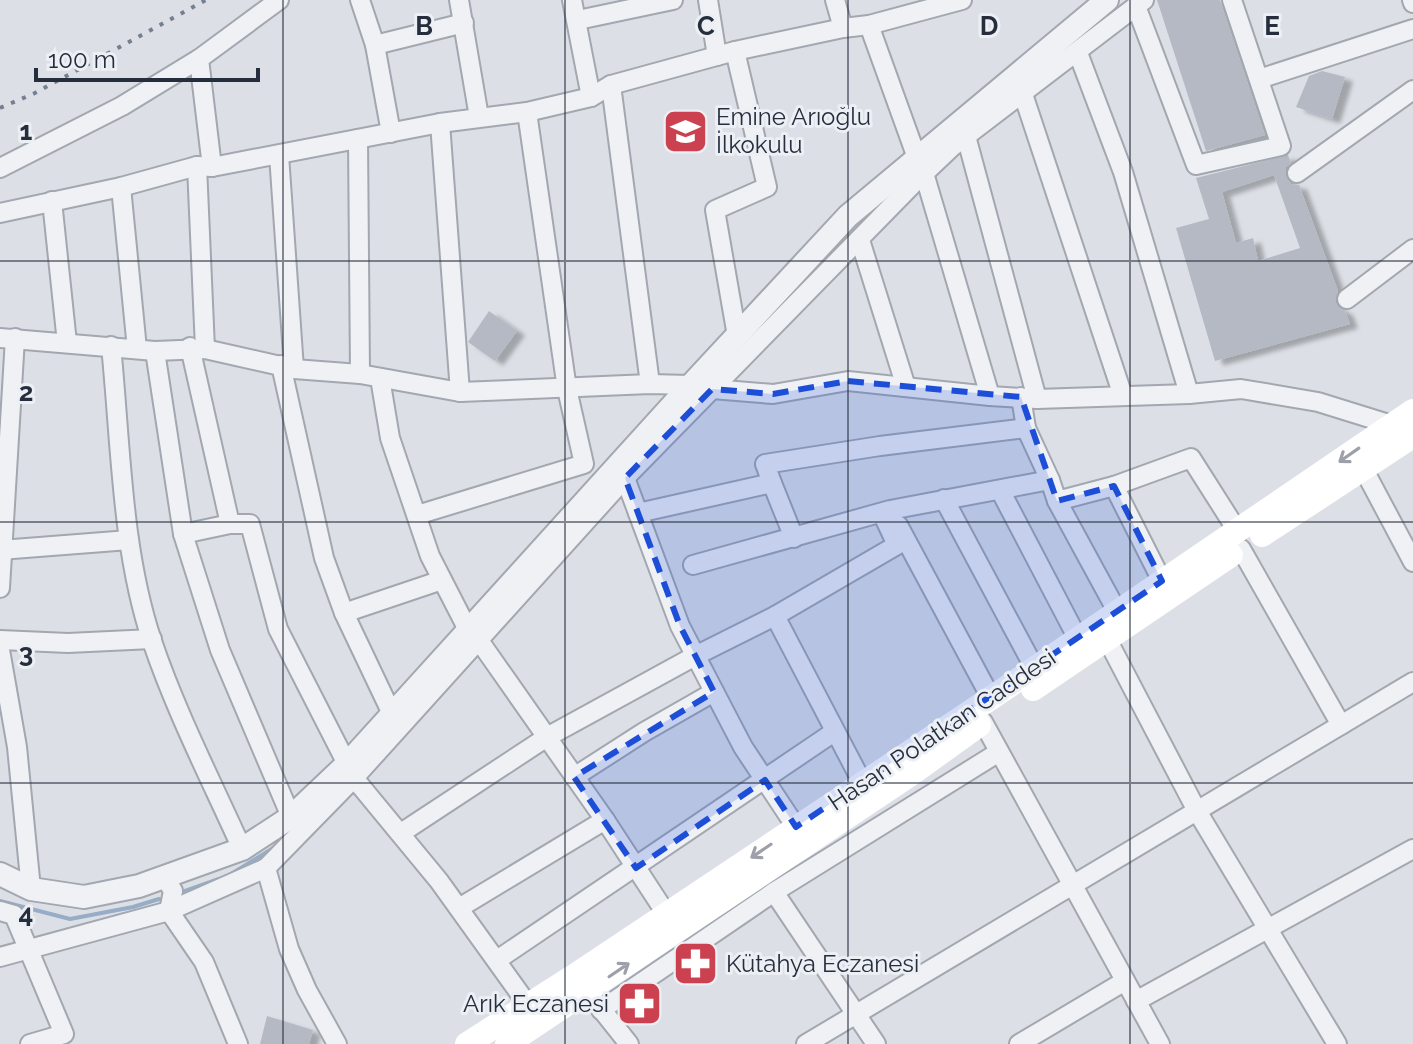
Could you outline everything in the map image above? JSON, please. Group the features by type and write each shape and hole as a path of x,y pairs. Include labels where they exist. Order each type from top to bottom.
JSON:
{"main road":[{"name":"Hasan Polatkan Caddesi","path":"467,1044 528,1005 589,992 667,915 1162,581 1240,540 1363,468 1402,430 1413,411"},
{"name":"Hasan Polatkan Caddesi","path":"507,1044 589,992 983,722 1108,641 1240,540 1402,430"}],"street":[{"path":"0,168 122,106 199,59 279,0"},
{"path":"360,0 375,45 391,133"},
{"path":"459,0 479,117"},
{"path":"572,0 591,97"},
{"path":"578,20 673,0"},
{"path":"708,0 767,187 715,210 737,336"},
{"path":"835,0 843,28"},
{"path":"0,213 204,167 440,123 527,112 591,97 611,85 726,53 869,25 936,3 962,0"},
{"path":"0,957 169,911 266,868 473,635 594,491 860,240 921,166 1107,0"},
{"path":"0,874 31,889 84,897 139,886 242,849 291,817 350,771 392,714 625,478 701,387 737,336 848,216 966,136 1140,3 1196,165 1281,146 1232,0"},
{"path":"375,45 464,23"},
{"path":"869,25 921,166 990,396"},
{"path":"1259,79 1413,29"},
{"path":"1078,53 1123,172 1189,394"},
{"path":"199,59 204,167 198,348 230,524"},
{"path":"611,85 650,384"},
{"path":"1297,173 1412,93"},
{"path":"1023,94 1123,396"},
{"path":"527,112 567,389 584,464 594,491"},
{"path":"440,123 460,392"},
{"path":"966,136 1029,398 1026,428 1057,501 1118,613"},
{"path":"358,139 360,374"},
{"path":"279,155 288,367 324,558 344,613 392,714"},
{"path":"121,187 146,350 183,534 220,650 291,817"},
{"path":"52,201 67,343"},
{"path":"860,240 906,387"},
{"path":"1347,299 1413,249"},
{"path":"0,588 8,338 146,350 198,348 288,367 360,374 460,392 650,384 773,394 848,381 1029,398 1189,394 1241,389 1318,402 1402,430"},
{"path":"111,346 129,540 152,639 183,719 242,849"},
{"path":"380,378 390,438 430,556 442,580 473,635 605,820 667,915"},
{"path":"794,538 765,464 1026,428"},
{"path":"1057,501 1114,486 1191,458 1240,540 1341,725"},
{"path":"417,515 584,464"},
{"path":"1363,468 1413,562"},
{"path":"625,478 680,626 743,747 796,827"},
{"path":"693,565 886,512 1050,480"},
{"path":"638,513 772,483"},
{"path":"1114,486 1162,581"},
{"path":"1000,490 1078,639"},
{"path":"944,499 1035,669"},
{"path":"401,833 547,737 775,616 897,545 886,512"},
{"path":"886,512 991,698"},
{"path":"183,534 230,524 250,524 278,629 350,771 459,908 528,1005"},
{"path":"1,550 129,540"},
{"path":"344,613 442,580"},
{"path":"775,616 863,784"},
{"path":"0,640 68,643 152,639"},
{"path":"1108,641 1197,811 1337,1044"},
{"path":"0,650 9,748 31,889"},
{"path":"806,1044 1413,682"},
{"path":"574,777 714,692"},
{"path":"983,722 1160,1044"},
{"path":"497,960 834,732"},
{"path":"629,1044 589,992 774,892 999,752"},
{"path":"459,908 605,820"},
{"path":"1136,1001 1408,852 1413,872"},
{"path":"266,868 289,949 307,990 337,1044"},
{"path":"165,877 173,891 169,911 204,962 238,1044"},
{"path":"774,892 876,1044"},
{"path":"0,911 14,915 64,1034 30,1044"},
{"path":"1019,1044 1125,981"}],"highlighted area":[{"path":"848,381 1021,397 1057,501 1114,486 1162,581 796,827 765,780 636,868 574,777 714,692 680,626 625,478 712,389 773,394"}],"building":[{"path":"1157,0 1220,0 1265,135 1206,151"},
{"path":"1322,71 1345,77 1332,119 1296,107 1309,76"},
{"path":"1288,155 1291,163 1286,167 1285,175 1291,184 1299,185 1338,291 1335,301 1345,311 1350,324 1215,361 1176,228 1209,219 1196,178","holes":["1274,175 1300,248 1258,261 1253,238 1236,243 1222,192"]},
{"path":"489,311 517,331 495,361 468,342"},
{"path":"267,1016 313,1030 309,1044 260,1044"}],"waterway":[{"path":"228,876 275,847"},
{"path":"185,891 219,879"},
{"path":"0,901 70,919 159,899"}],"railway":[{"path":"0,108 35,93 206,0"}],"place":[{"name":"Emine Arıoğlu İlkokulu","path":"685,131"},
{"name":"Kütahya Eczanesi","path":"695,964"},
{"name":"Arık Eczanesi","path":"640,1004"}]}
